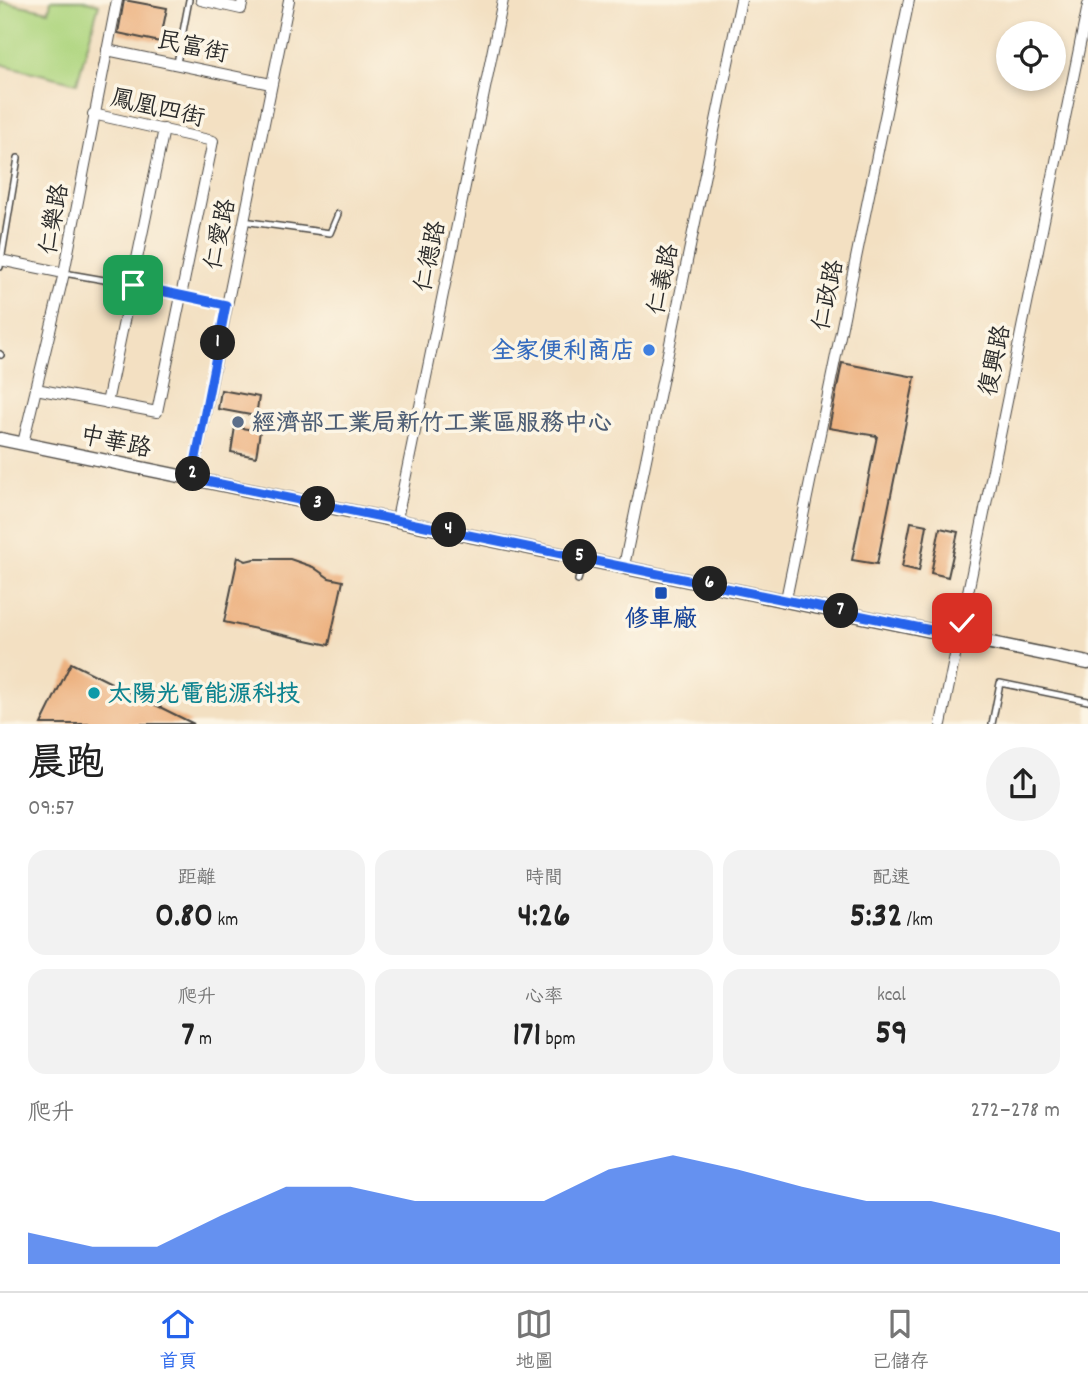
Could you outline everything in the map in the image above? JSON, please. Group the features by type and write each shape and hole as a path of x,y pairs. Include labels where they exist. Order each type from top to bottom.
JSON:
{"street":[{"name":"仁樂路","path":"23,443 64,273 117,0"},
{"path":"201,0 241,9 243,0"},
{"name":"仁愛路","path":"192,478 289,0"},
{"name":"仁德路","path":"397,519 503,0"},
{"name":"仁義路","path":"624,566 741,0"},
{"name":"仁政路","path":"786,599 909,0"},
{"name":"復興路","path":"941,724 1088,5"},
{"name":"民富街","path":"107,50 271,84"},
{"name":"鳳凰四街","path":"93,114 213,141 181,295"},
{"path":"107,402 164,129"},
{"path":"0,262 64,273"},
{"path":"36,389 157,412 181,295"},
{"name":"中華路","path":"0,439 1088,663"}],"lane":[{"path":"177,63 189,0"},
{"path":"0,262 18,158"},
{"path":"243,221 330,233 338,214"},
{"path":"64,273 226,305"},
{"path":"578,580 584,558"},
{"path":"992,724 1000,683 1088,701"}],"green space":[{"path":"51,0 83,0 99,4 77,83 0,64 0,1 49,11"}],"building":[{"path":"124,0 167,8 160,42 118,33"},
{"path":"842,363 915,377 877,564 852,560 877,436 829,428"},
{"path":"221,390 259,397 256,416 218,409"},
{"path":"235,427 260,431 256,457 231,452"},
{"path":"911,522 927,525 919,571 902,567"},
{"path":"940,528 958,532 948,577 931,573"},
{"path":"238,557 246,561 290,559 313,567 329,578 343,581 329,645 224,622"},
{"name":"太陽光電能源科技","path":"71,663 194,724 41,724"}],"place":[{"name":"全家便利商店","path":"649,350"},
{"name":"經濟部工業局新竹工業區服務中心","path":"238,422"},
{"name":"修車廠","path":"661,593"},
{"name":"太陽光電能源科技","path":"94,693"}],"route":[{"path":"133,285 226,305 192,478 960,636 962,623"}]}
